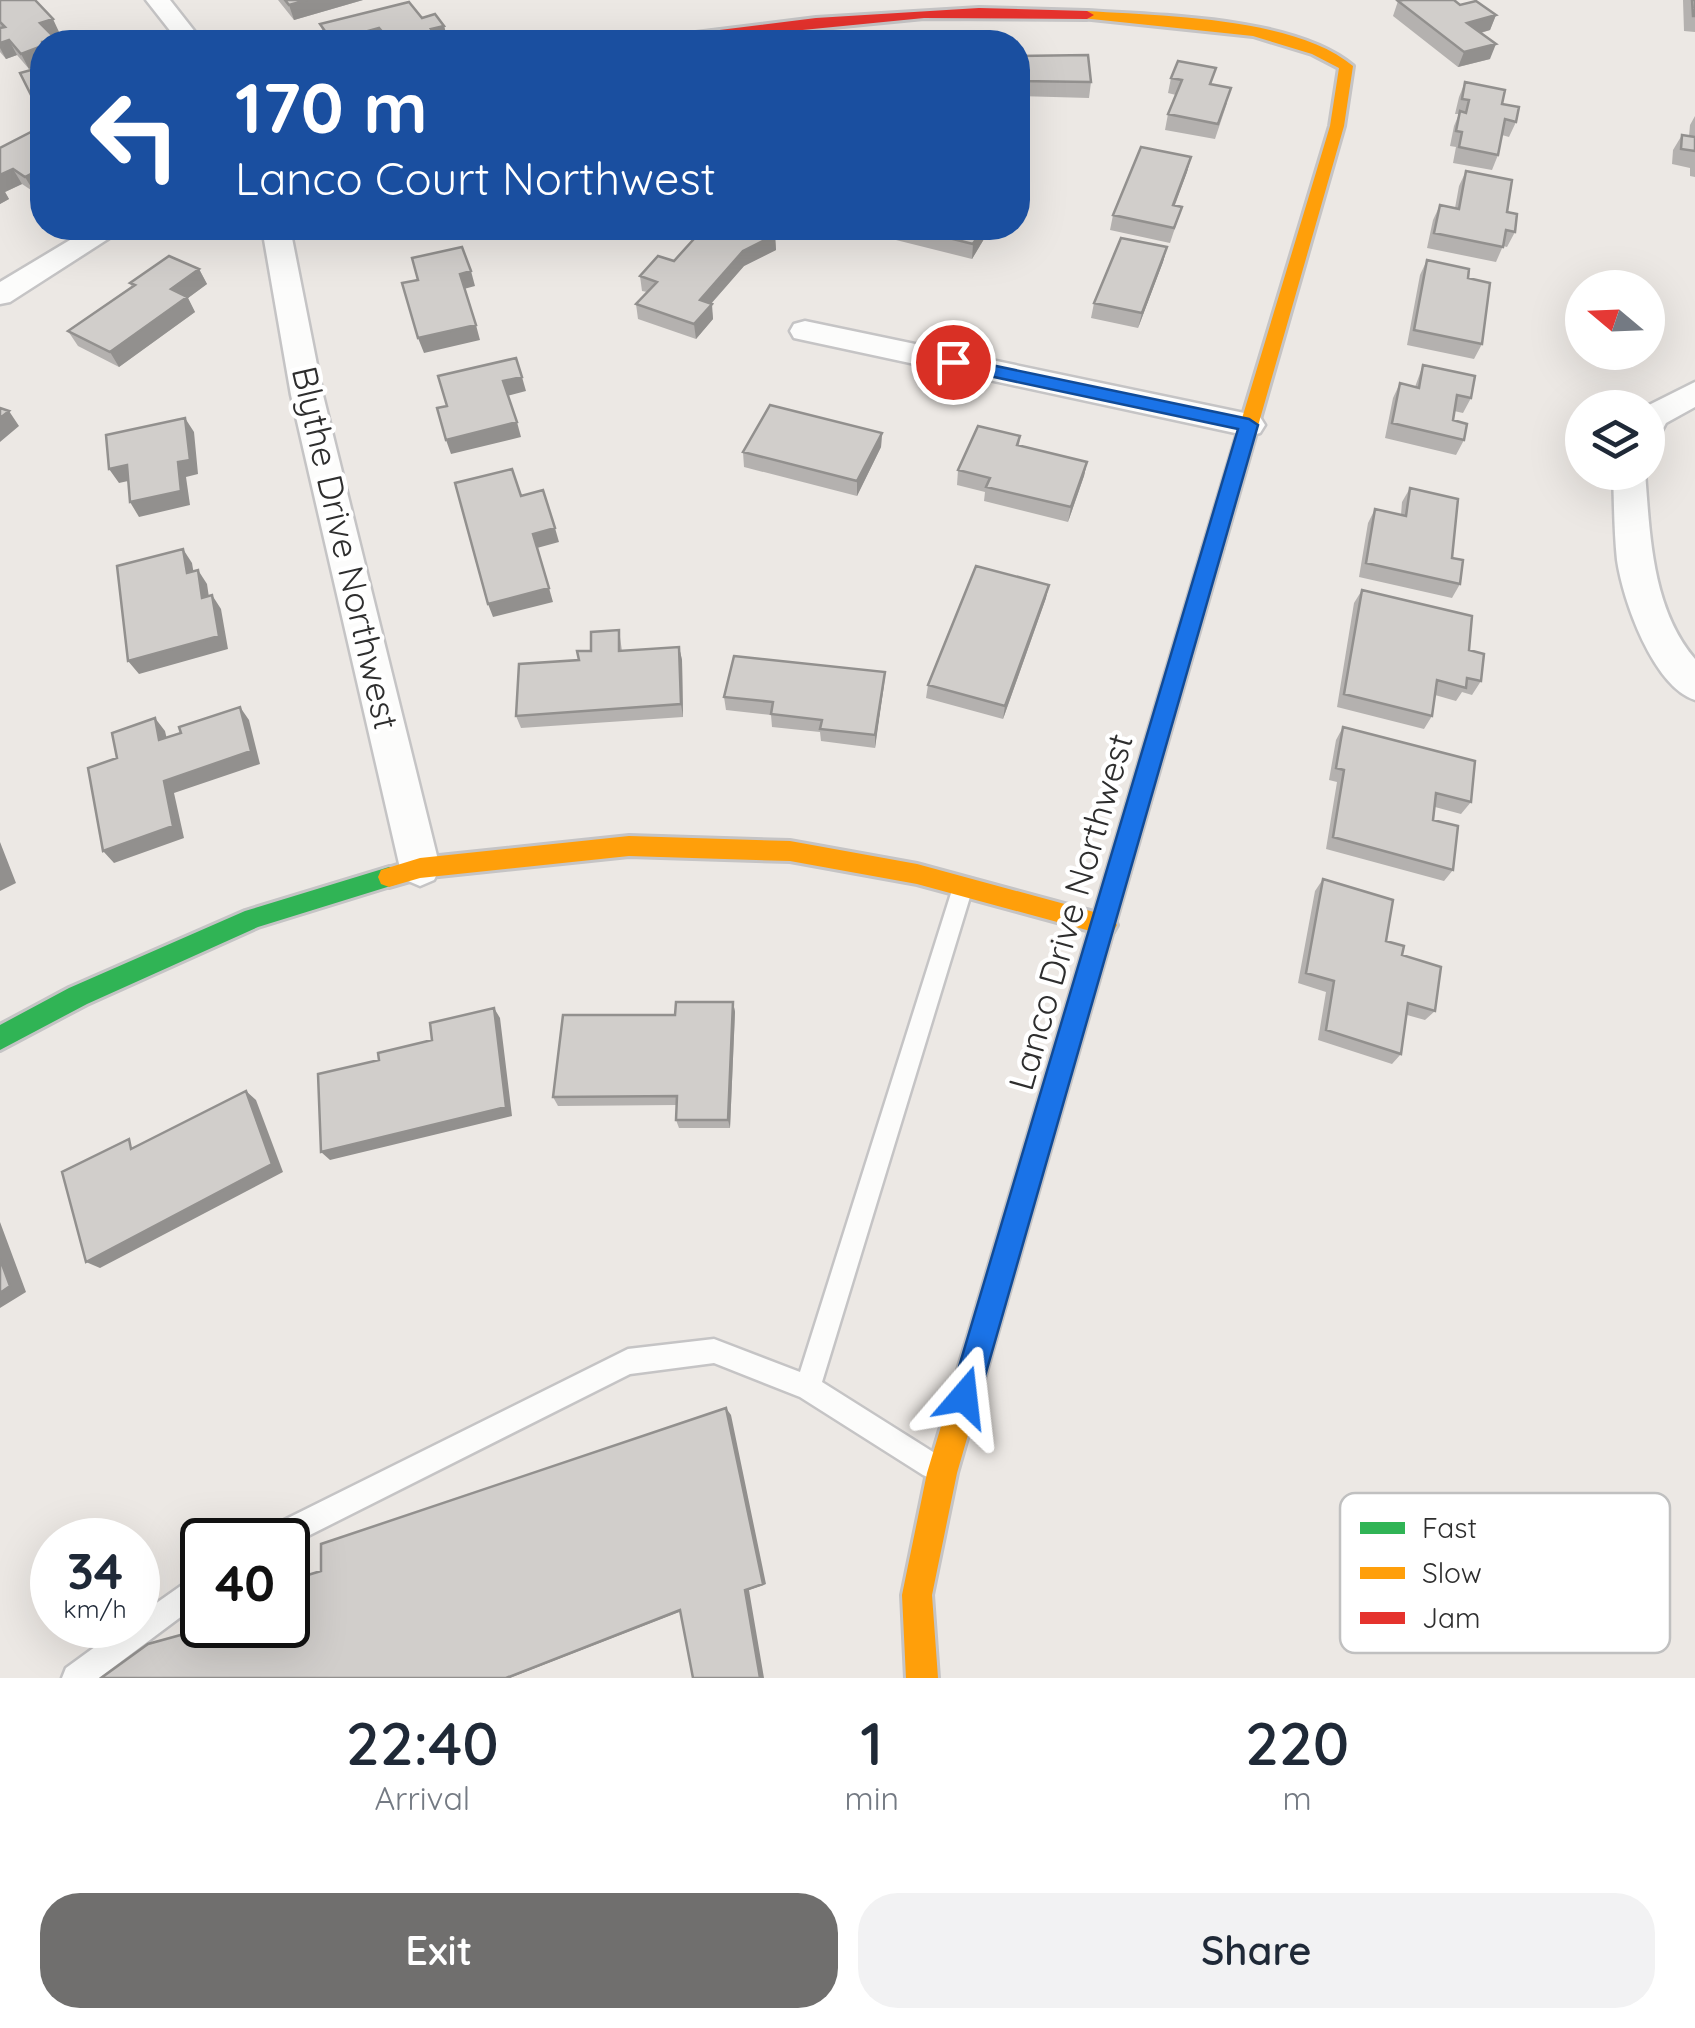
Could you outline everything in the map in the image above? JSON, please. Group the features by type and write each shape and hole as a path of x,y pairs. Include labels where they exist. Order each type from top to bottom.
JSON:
{"street":[{"path":"158,0 181,30"},
{"name":"Lanco Drive Northwest","path":"750,30 988,9 1094,12 1251,34 1321,49 1346,66 1345,89 1324,170 942,1473 917,1594 922,1678"},
{"path":"0,295 88,240"},
{"name":"Blythe Drive Northwest","path":"278,240 307,395 420,868"},
{"path":"805,331 1249,425"},
{"path":"1665,410 1695,394"},
{"path":"1630,490 1635,563 1663,647 1695,685"},
{"path":"0,1038 78,996 253,918 420,868 629,846 790,851 963,887 1105,926"}],"lane":[{"path":"808,1388 963,887"},
{"path":"310,1521 628,1362 714,1351 808,1388 942,1473"},
{"path":"76,1678 180,1600"}],"building":[{"path":"0,0 35,0 53,19 40,23 47,30 30,30 30,51 21,54 9,40 0,43 0,28 5,27 0,22"},
{"path":"1454,0 1460,5 1476,1 1496,15 1467,23 1496,44 1464,52 1398,1"},
{"path":"409,2 422,18 435,14 444,26 432,30 324,30 320,24"},
{"path":"1088,55 1091,82 1030,81 1030,56"},
{"path":"1178,61 1216,68 1210,84 1231,88 1218,124 1168,114 1182,80 1171,78"},
{"path":"30,70 30,93 20,73"},
{"path":"1465,82 1505,90 1502,104 1519,107 1516,122 1505,119 1498,155 1459,147 1462,132 1456,131 1460,111 1466,113 1469,100 1462,99"},
{"path":"30,133 30,174 25,177 13,169 0,175 0,148"},
{"path":"1682,135 1695,137 1695,151 1681,149"},
{"path":"1141,147 1191,157 1173,205 1182,207 1174,228 1113,215"},
{"path":"1466,171 1512,180 1507,212 1517,214 1515,232 1506,230 1503,247 1434,233 1440,205 1459,209"},
{"path":"1121,238 1167,247 1142,313 1094,303"},
{"path":"693,240 765,240 743,251 700,300 712,304 694,324 636,304 657,282 640,276 658,256 674,261"},
{"path":"462,247 471,271 460,274 476,325 418,338 402,283 418,280 412,258"},
{"path":"169,256 199,269 171,289 187,297 110,352 68,331 135,285 130,283"},
{"path":"1427,260 1469,269 1468,278 1490,283 1482,344 1414,330"},
{"path":"516,358 522,377 503,381 517,422 446,440 437,408 447,406 438,376"},
{"path":"1423,365 1475,376 1471,398 1457,395 1453,420 1467,424 1464,440 1392,423 1400,383 1419,388"},
{"path":"770,405 882,433 857,481 743,452"},
{"path":"185,418 190,460 178,462 181,491 130,502 127,465 109,469 106,435"},
{"path":"978,426 1020,436 1017,445 1087,462 1071,507 986,487 990,478 958,470"},
{"path":"512,469 521,496 543,490 555,528 533,534 549,588 488,604 455,483"},
{"path":"1410,488 1458,499 1452,558 1463,560 1460,584 1366,563 1375,509 1406,516"},
{"path":"183,549 187,573 198,570 202,598 212,595 219,636 128,661 117,566"},
{"path":"976,566 1049,585 1005,706 928,685"},
{"path":"1362,590 1472,616 1469,650 1484,654 1481,681 1467,678 1466,688 1437,680 1432,716 1344,694"},
{"path":"619,630 619,651 679,647 681,704 516,716 519,664 579,660 577,651 591,651 591,632"},
{"path":"734,656 885,672 875,735 820,729 822,720 771,714 773,702 724,697"},
{"path":"240,707 251,751 164,781 173,826 103,851 88,768 117,758 112,733 155,718 159,740 181,733 179,727"},
{"path":"1343,727 1475,761 1471,802 1436,793 1433,820 1458,826 1453,870 1333,837 1344,770 1336,768"},
{"path":"1323,879 1393,900 1386,941 1404,946 1402,955 1441,967 1435,1011 1408,1003 1401,1054 1326,1030 1334,981 1306,973"},
{"path":"676,1002 733,1002 728,1120 676,1120 677,1096 553,1097 563,1015 675,1015"},
{"path":"494,1008 506,1107 321,1152 318,1074 379,1060 378,1053 432,1040 430,1023"},
{"path":"246,1091 272,1164 86,1262 62,1172 129,1139 131,1149"},
{"path":"0,1259 10,1286 0,1293"},
{"path":"726,1408 763,1584 745,1590 760,1678 693,1678 680,1610 506,1678 101,1678 142,1648 160,1648 160,1641 180,1635 180,1648 310,1648 310,1574 321,1571 321,1544"}],"traffic: fast":[{"path":"0,1038 78,996 253,918 389,877"}],"traffic: slow":[{"path":"1087,15 1186,22 1254,32 1317,51 1346,66 1337,126 1213,548"},
{"path":"389,877 420,868 629,846 790,851 917,874 1105,925"},
{"path":"922,1678 917,1595 942,1473 992,1303"}],"traffic: jam":[{"path":"747,30 924,14 1087,15"},
{"path":"992,1303 1213,548"}],"route":[{"path":"953,362 1249,425 964,1397"}]}
